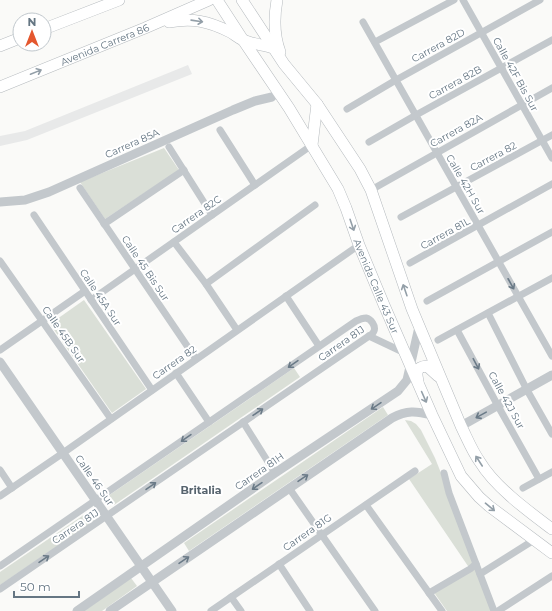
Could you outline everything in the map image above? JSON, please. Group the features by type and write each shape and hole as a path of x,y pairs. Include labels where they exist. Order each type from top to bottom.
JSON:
{"main road":[{"path":"52,26 119,0"},
{"name":"Avenida Carrera 86","path":"0,87 145,28 209,0"},
{"name":"Avenida Calle 43 Sur","path":"217,0 289,108 338,189 359,244 410,366 458,470 479,497 498,514 552,554"},
{"path":"242,0 284,64 317,104 360,169 371,190 419,327 461,426 480,463 501,488 552,529"},
{"path":"277,0 275,18 276,34 284,64"},
{"path":"145,28 178,20 200,20 233,33 243,40 273,48"},
{"path":"0,46 12,41"},
{"path":"312,145 317,104"},
{"path":"418,382 416,372 419,368 424,366 427,366 441,380"}],"street":[{"path":"375,42 454,0"},
{"name":"Calle 42F Bis Sur","path":"463,0 552,158"},
{"name":"Carrera 82D","path":"347,109 540,0"},
{"name":"Calle 42H Sur","path":"364,22 552,356"},
{"name":"Carrera 82B","path":"369,142 552,40"},
{"name":"Carrera 82A","path":"371,190 552,88"},
{"name":"Carrera 85A","path":"0,202 24,200 49,192 233,110 255,101 272,97"},
{"path":"220,130 255,185"},
{"name":"Carrera 82","path":"401,217 552,135"},
{"name":"Carrera 82C","path":"91,300 312,145"},
{"path":"170,147 212,215"},
{"path":"104,224 184,170"},
{"name":"Carrera 81L","path":"410,263 552,184"},
{"name":"Calle 45 Bis Sur","path":"80,188 196,359"},
{"path":"206,284 315,205"},
{"name":"Calle 45A Sur","path":"34,215 152,390"},
{"path":"427,301 552,232"},
{"path":"174,242 206,284 237,330"},
{"name":"Carrera 82","path":"0,496 359,244"},
{"name":"Calle 45B Sur","path":"0,261 111,419"},
{"path":"438,340 552,278"},
{"path":"0,350 85,291"},
{"path":"286,296 319,346"},
{"path":"488,313 526,390 552,434"},
{"name":"Carrera 81J","path":"0,566 356,321 366,318 374,325 374,330 369,336 0,589"},
{"name":"Carrera 81H","path":"77,611 275,473 398,391 407,380 419,327"},
{"name":"Calle 42J Sur","path":"457,330 539,479"},
{"path":"369,336 405,353"},
{"name":"Calle 46 Sur","path":"0,362 172,611"},
{"path":"176,373 209,422"},
{"path":"461,426 552,376"},
{"path":"110,611 395,416 414,411 432,415"},
{"path":"243,422 275,473"},
{"path":"0,470 12,488"},
{"name":"Carrera 81G","path":"211,611 415,471"},
{"path":"523,488 552,472"},
{"path":"444,473 494,611"},
{"path":"289,488 374,611"},
{"path":"366,505 442,611"},
{"path":"480,574 534,540"},
{"path":"279,564 310,611"},
{"path":"429,594 476,564"},
{"path":"498,611 552,576"},
{"path":"231,597 241,611"}],"shaded area":[{"path":"188,65 192,74 27,140 0,146 0,136 25,131"},
{"path":"164,148 179,170 105,219 80,182"},
{"path":"84,300 146,389 112,413 50,324"},
{"path":"294,368 300,377 114,505 108,496"},
{"path":"383,407 388,415 189,551 184,543"},
{"path":"405,420 416,424 421,430 435,458 494,611 447,611 433,591 470,569 409,479 432,464"},
{"path":"91,510 97,519 0,585 0,572"},
{"path":"131,578 137,586 102,611 84,611"}],"district":[{"name":"Britalia","path":"201,490"}]}
